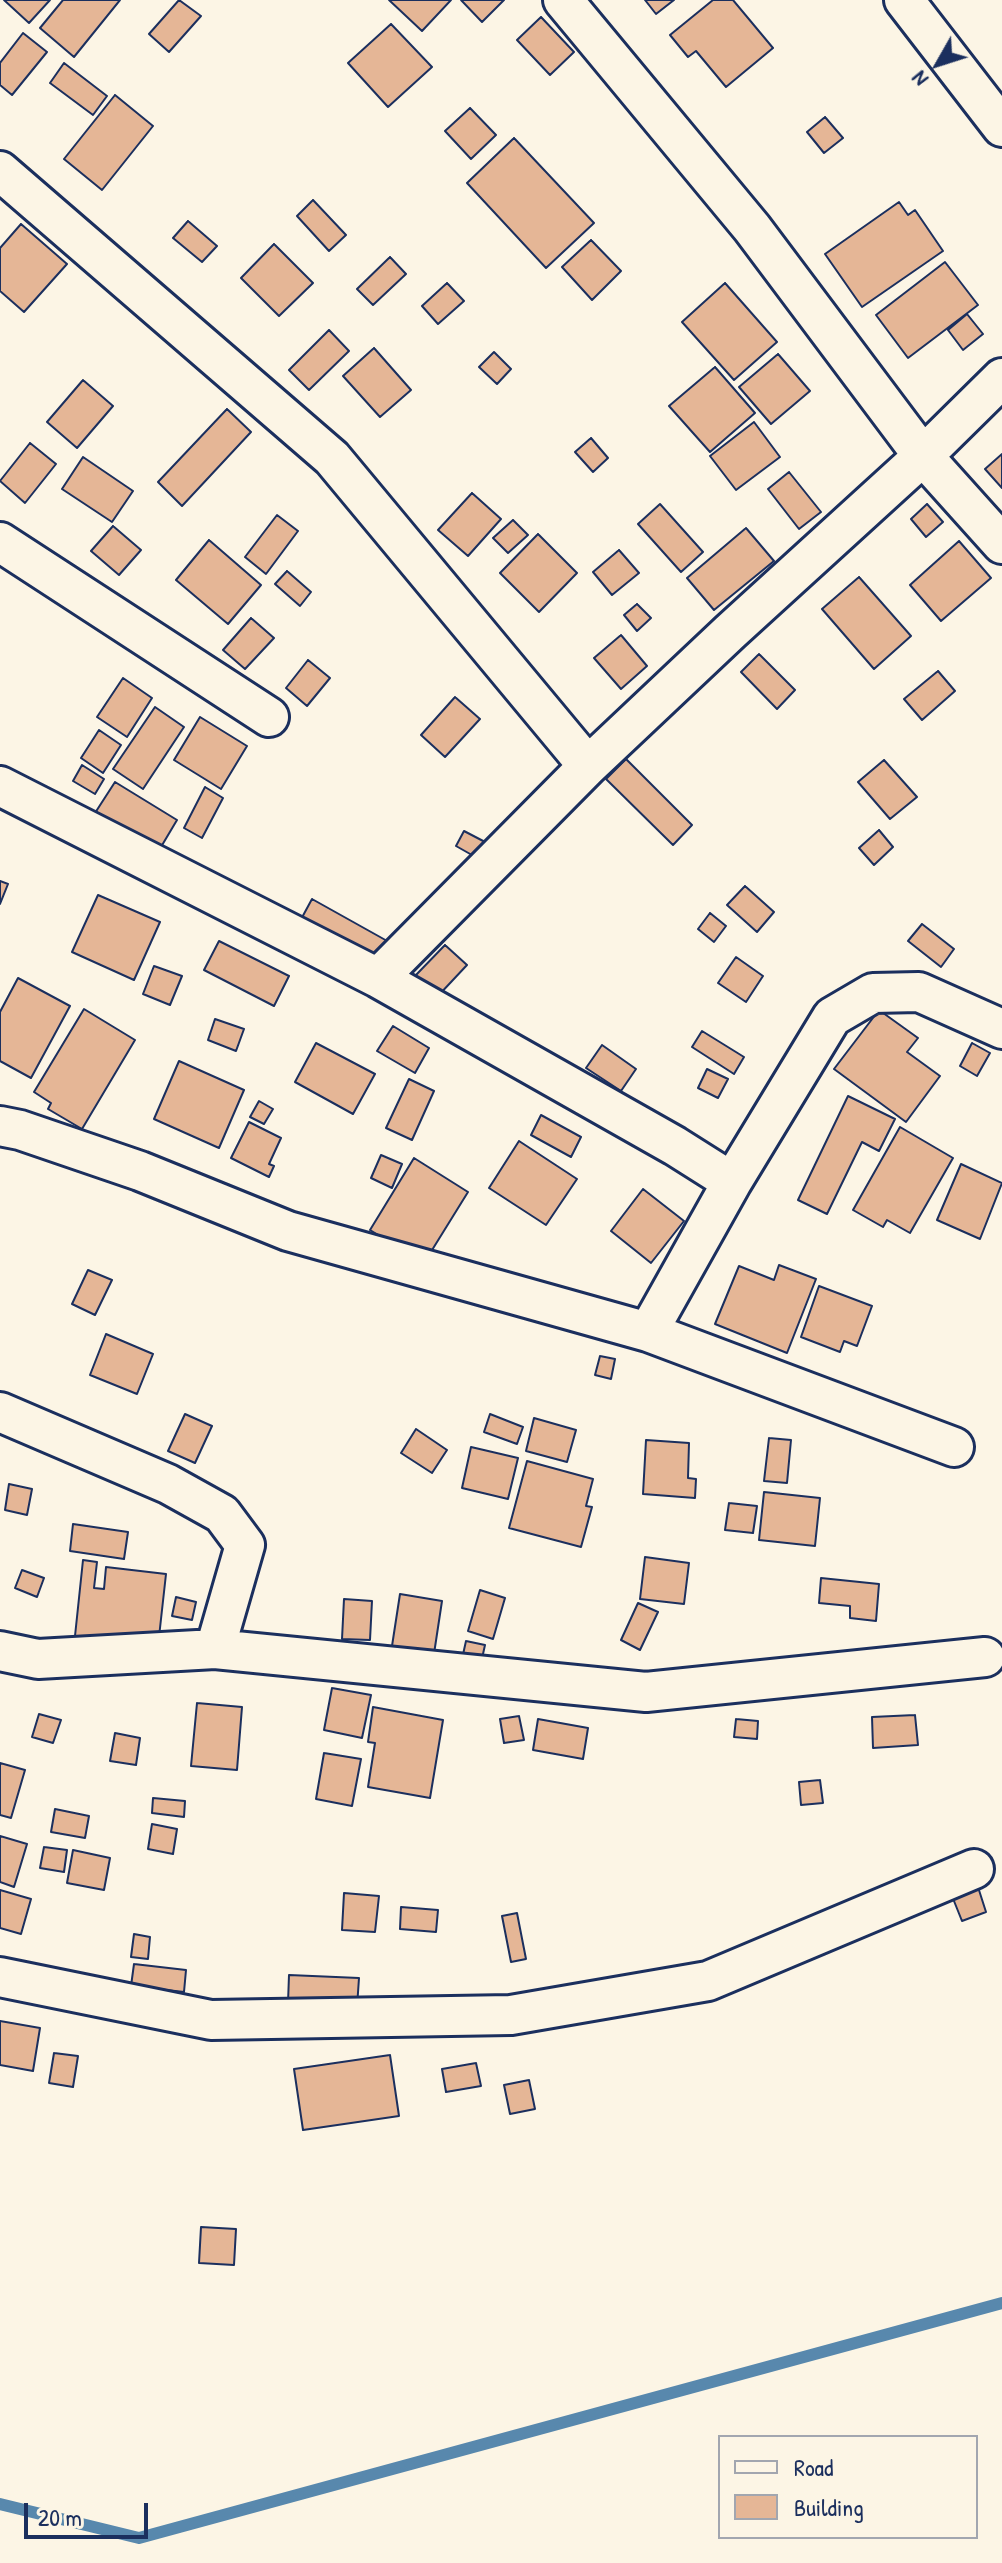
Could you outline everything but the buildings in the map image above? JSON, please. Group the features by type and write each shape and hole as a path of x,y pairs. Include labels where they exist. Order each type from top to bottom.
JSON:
{"street":[{"path":"563,0 752,228 923,456 1002,544"},
{"path":"904,0 1002,127"},
{"path":"0,171 332,458 588,766"},
{"path":"378,978 588,766 923,456 1002,378"},
{"path":"0,542 269,717"},
{"path":"0,786 378,978 675,1146 732,1182"},
{"path":"648,1332 732,1182 832,1017 873,993 919,992 1002,1029"},
{"path":"0,1126 140,1171 288,1231 648,1332 954,1447"},
{"path":"0,1412 168,1484 222,1514 245,1545 215,1649"},
{"path":"0,1651 38,1659 215,1649 646,1692 985,1657"},
{"path":"0,1977 211,2020 511,2015 708,1981 974,1869"}],"waterway":[{"path":"0,2504 139,2538 1002,2303"}]}
